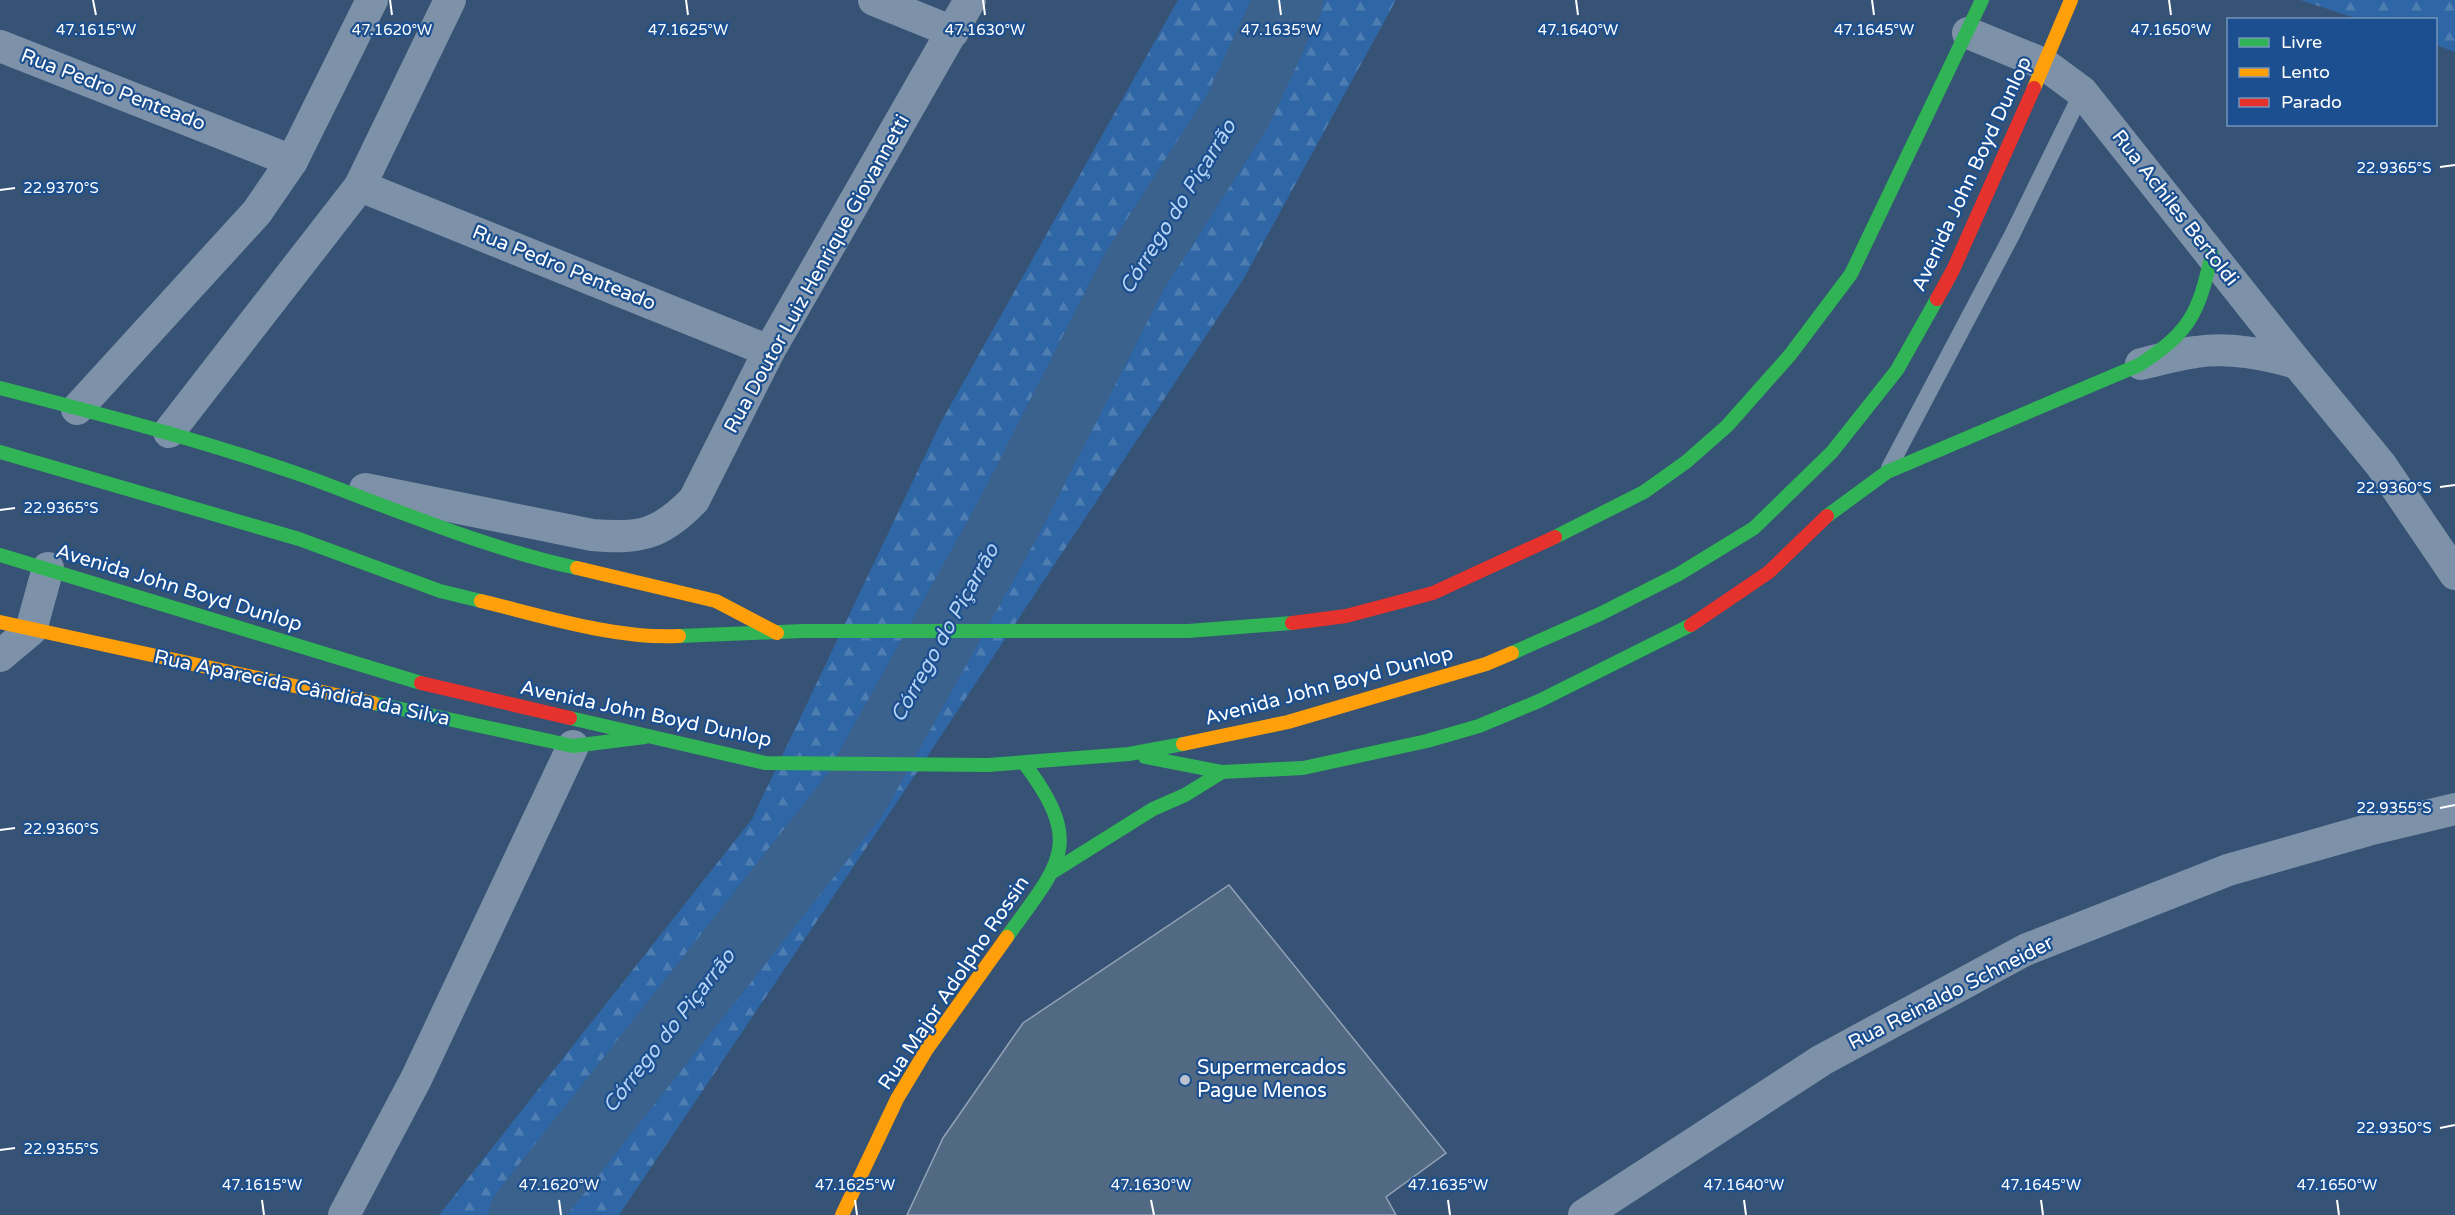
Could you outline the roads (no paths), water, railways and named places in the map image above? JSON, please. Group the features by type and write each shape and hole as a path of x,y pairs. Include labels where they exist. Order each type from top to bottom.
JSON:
{"main road":[{"path":"0,452 298,539 440,591 577,625 660,637 803,630 1028,633 1188,631 1267,626 1346,616 1433,593 1578,527 1644,492 1686,462 1727,426 1790,355 1851,274 1982,0"},
{"name":"Avenida John Boyd Dunlop","path":"0,555 408,680 765,763 988,765 1024,763 1129,754 1288,722 1486,664 1610,609 1679,574 1754,528 1833,452 1897,370 1953,270 2010,146 2071,0"},
{"path":"1129,754 1222,772 1303,768 1427,741 1479,726 1539,701 1701,620 1769,572 1820,521 1887,472 2139,365 2176,339 2190,318 2203,290 2212,255"},
{"path":"0,388 169,432 309,478 461,536 554,563 716,601 777,633"},
{"path":"0,622 31,630"},
{"name":"Rua Aparecida Cândida da Silva","path":"31,630 573,746 645,736"},
{"name":"Rua Major Adolpho Rossin","path":"1024,763 1046,792 1057,817 1060,844 1054,871"},
{"name":"Rua Major Adolpho Rossin","path":"842,1215 897,1099 927,1049 1054,871 1154,809 1185,795 1222,772"}],"street":[{"path":"77,409 257,212 292,161 372,0"},
{"path":"169,432 360,186 450,0"},
{"path":"874,0 954,32"},
{"name":"Rua Doutor Luiz Henrique Giovannetti","path":"309,478 592,535 624,538 649,533 675,519 694,500 769,351 954,32 970,0"},
{"name":"Rua Achiles Bertoldi","path":"1968,33 2044,64 2082,92 2381,465 2455,574"},
{"name":"Rua Pedro Penteado","path":"0,46 292,161"},
{"name":"Rua Pedro Penteado","path":"360,186 769,351"},
{"path":"2139,365 2195,352 2231,350 2266,354 2297,363"},
{"path":"0,656 31,630 48,568"},
{"path":"344,1215 416,1079 573,746"},
{"name":"Rua Reinaldo Schneider","path":"1584,1215 1822,1060 2025,950 2228,870 2368,830 2455,809"}],"lane":[{"path":"1887,472 2012,235 2082,92"}],"waterway":[{"name":"Córrego do Piçarrão","path":"523,1215 854,796 1008,519 1134,272 1238,110 1289,0"}],"place":[{"name":"Supermercados Pague Menos","path":"1185,1080"}]}
